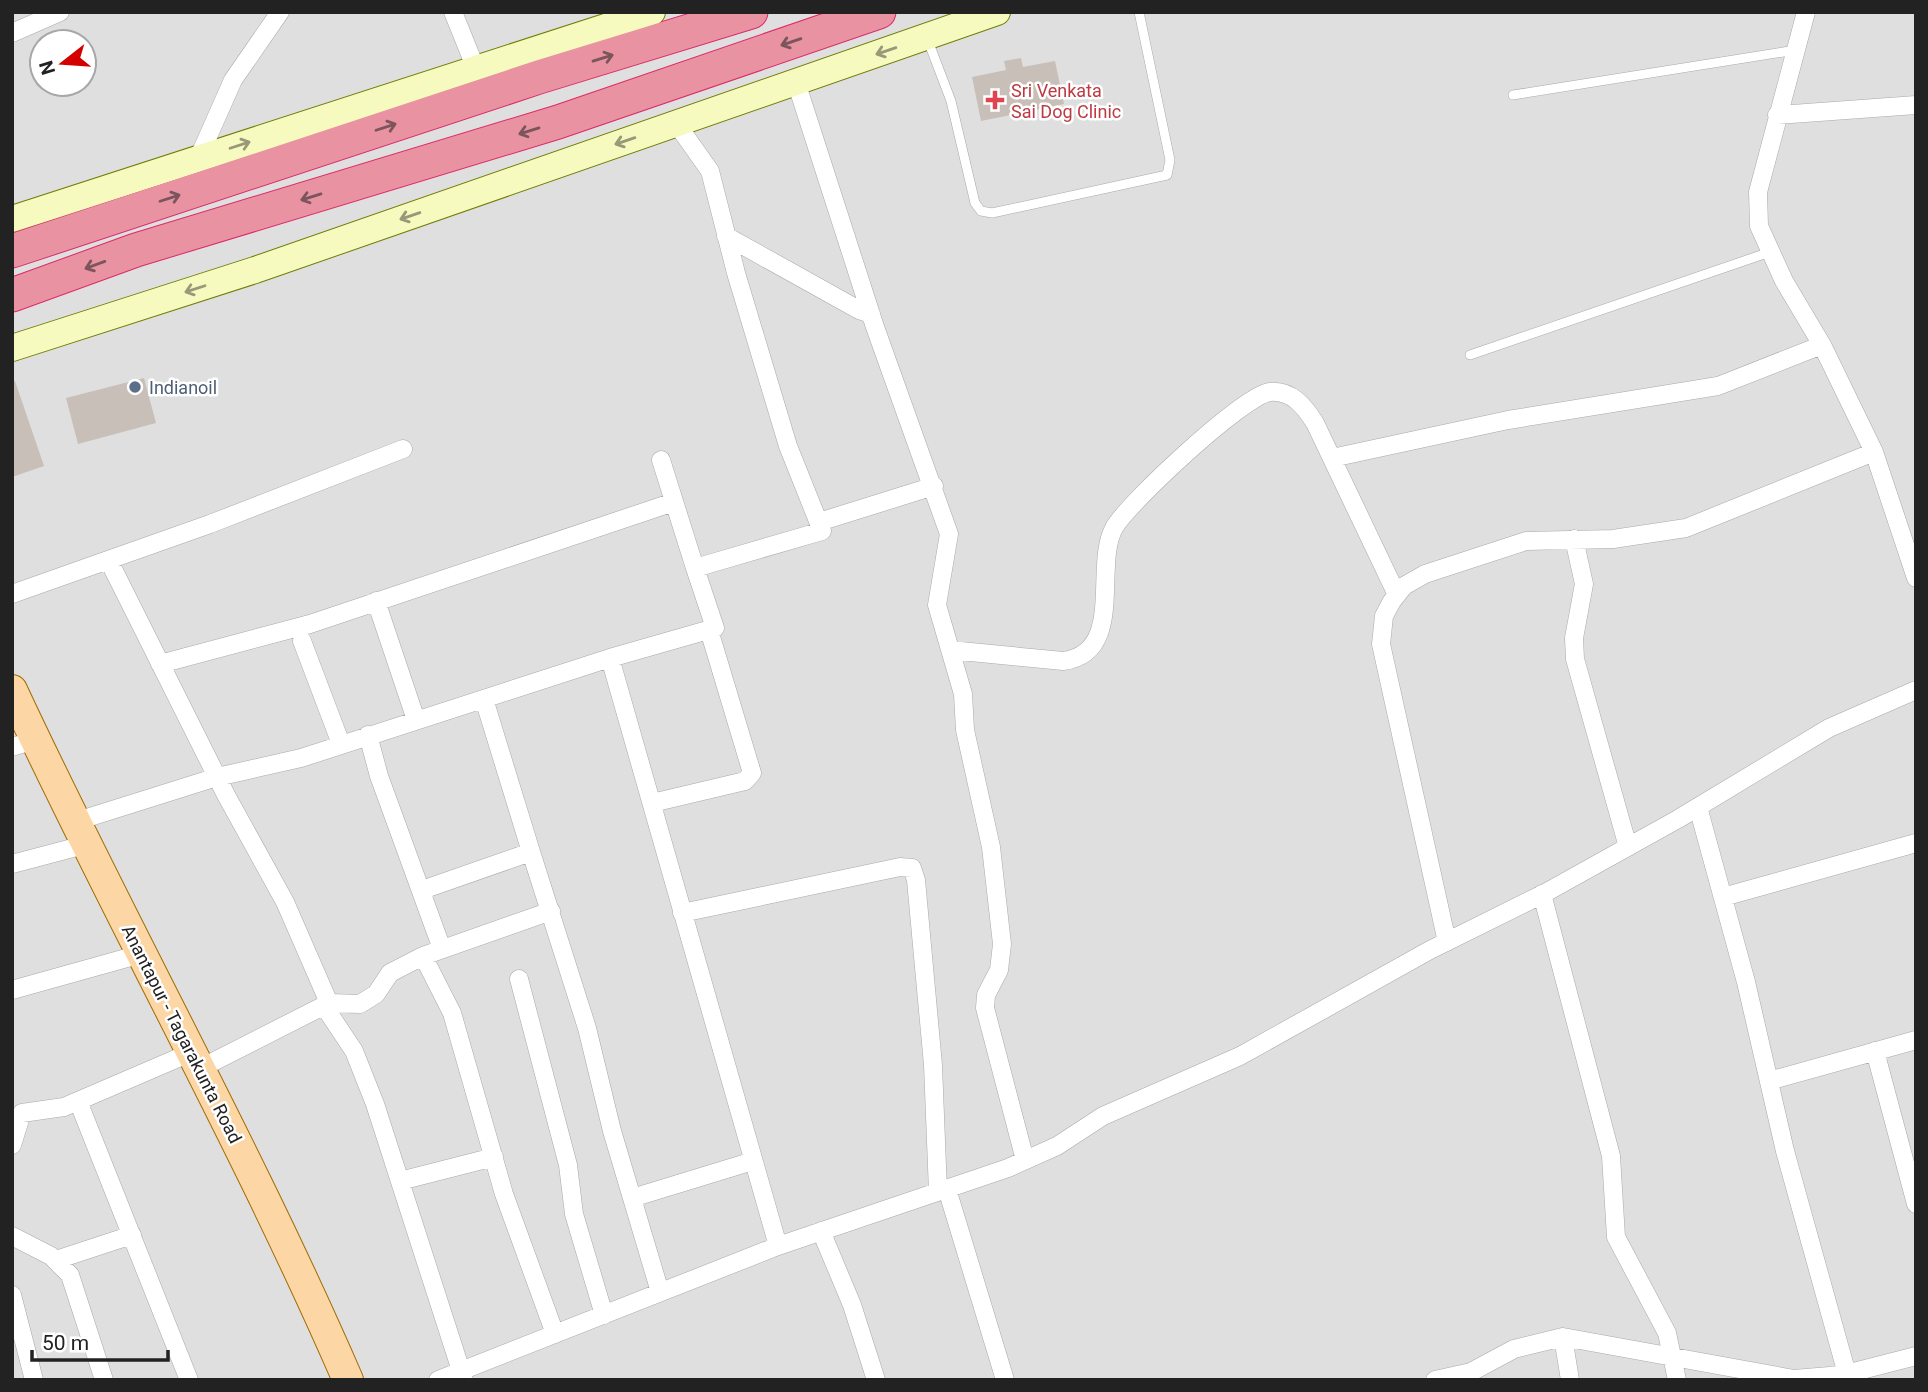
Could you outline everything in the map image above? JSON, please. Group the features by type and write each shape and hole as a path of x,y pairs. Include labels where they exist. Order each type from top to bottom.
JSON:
{"highway":[{"path":"12,251 539,77 751,12"},
{"path":"12,295 136,250 558,122 879,12"}],"main road":[{"name":"Anantapur - Tagarakunta Road","path":"12,690 24,744 79,834 287,1240 340,1377"}],"street":[{"path":"12,33 60,12"},
{"path":"198,159 233,80 280,12"},
{"path":"453,12 476,69"},
{"path":"12,219 652,12"},
{"path":"12,348 255,270 997,12"},
{"path":"1806,12 1777,115 1757,201 1759,226 1769,251 1822,345 1874,452 1916,578"},
{"path":"796,82 870,314 934,486 949,534 943,579 936,598 963,694 965,730 991,847 1002,944 999,970 986,995 985,1008 1025,1160"},
{"path":"1777,115 1916,105"},
{"path":"676,123 710,171 726,236 788,446 822,531 695,568"},
{"path":"726,236 870,314"},
{"path":"1332,458 1508,420 1718,386 1822,345"},
{"path":"950,650 1063,661 1079,657 1087,651 1100,630 1107,551 1115,526 1212,429 1252,398 1270,392 1289,395 1297,400 1315,423 1397,595"},
{"path":"12,594 108,561 403,449"},
{"path":"1447,942 1381,644 1384,616 1397,595 1412,580 1425,574 1515,543 1537,539 1623,538 1686,528 1874,452"},
{"path":"12,864 217,777 301,758 610,658 715,628 661,460"},
{"path":"819,522 934,486"},
{"path":"160,664 253,640 674,502"},
{"path":"1574,539 1584,584 1574,638 1575,659 1628,847"},
{"path":"108,561 217,777 285,902 327,1005 358,1059 462,1376"},
{"path":"376,601 416,720"},
{"path":"652,803 745,781 752,773 709,630"},
{"path":"302,641 341,744"},
{"path":"610,658 778,1246"},
{"path":"439,1380 462,1376 555,1334 778,1246 942,1190 1057,1146 1103,1116 1240,1056 1447,942 1542,894 1698,807 1829,728 1916,690"},
{"path":"484,699 551,911 660,1292"},
{"path":"368,735 379,776 442,949"},
{"path":"1698,807 1723,897 1785,1151 1847,1374"},
{"path":"1723,897 1916,843"},
{"path":"422,890 531,852"},
{"path":"682,913 900,867 912,868 916,880 942,1190 1005,1380"},
{"path":"1542,894 1611,1156 1616,1237 1659,1316 1673,1356 1677,1380"},
{"path":"12,1145 17,1114 64,1107 197,1060 327,1005 360,1004 376,993 390,973 423,956 551,911"},
{"path":"12,990 141,954"},
{"path":"423,956 452,1013 507,1204 555,1334"},
{"path":"519,979 568,1165 574,1214 604,1315"},
{"path":"1769,1081 1916,1040"},
{"path":"1875,1051 1916,1204"},
{"path":"78,1101 189,1380"},
{"path":"400,1181 494,1157"},
{"path":"632,1198 753,1161"},
{"path":"821,1231 852,1305 876,1380"},
{"path":"56,1260 132,1235"},
{"path":"12,1236 56,1260 74,1283 104,1380"},
{"path":"12,1295 34,1380"},
{"path":"1563,1337 1570,1380"},
{"path":"1435,1380 1472,1376 1514,1349 1563,1337 1794,1379 1847,1374 1916,1356"}],"lane":[{"path":"927,36 949,94 975,203 981,211 992,213 1167,175 1170,160 1139,12"},
{"path":"1513,94 1796,50"},
{"path":"1470,355 1769,251"}],"shaded area":[{"path":"12,12 1916,12 1916,1380 12,1380"}],"building":[{"path":"1021,58 1023,67 1055,61 1064,104 981,121 972,77 1006,70 1004,61"},
{"path":"144,378 156,423 78,444 66,398"},
{"path":"15,381 44,466 12,477 12,382"}],"place":[{"name":"Sri Venkata Sai Dog Clinic","path":"995,100"},
{"name":"Indianoil","path":"135,387"}]}
